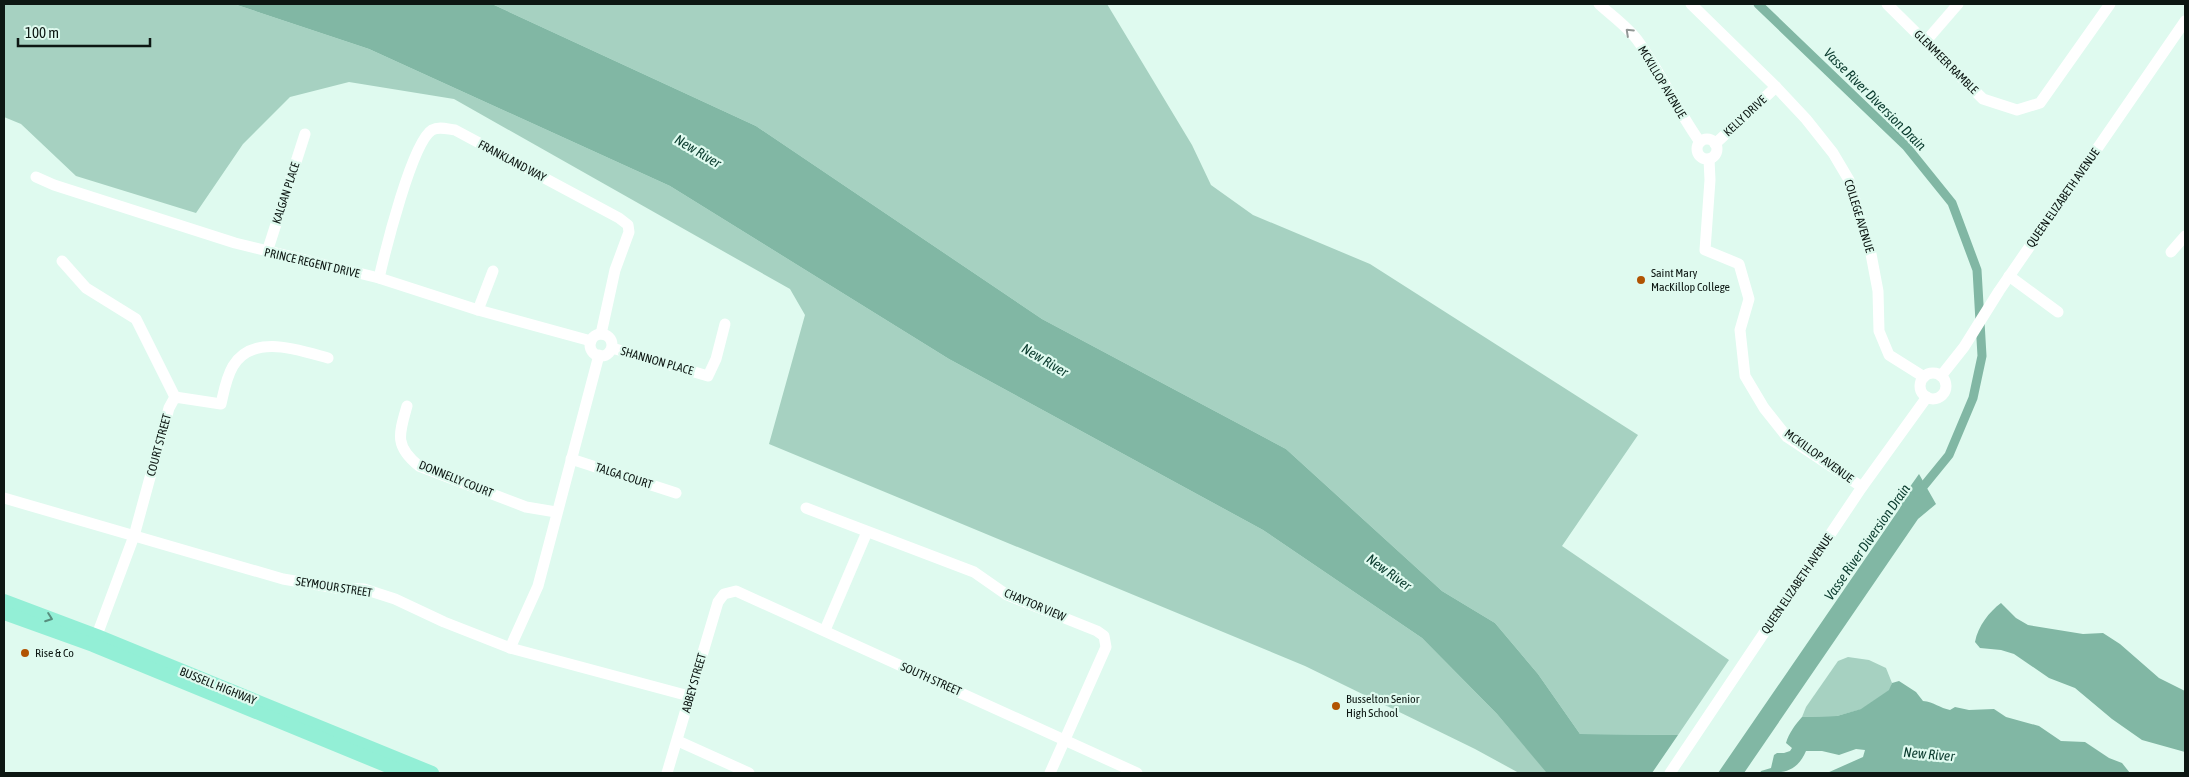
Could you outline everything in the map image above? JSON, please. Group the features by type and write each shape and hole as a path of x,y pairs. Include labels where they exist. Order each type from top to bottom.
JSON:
{"main road":[{"name":"BUSSELL HIGHWAY","path":"5,607 95,640 432,773"},
{"name":"BUSSELL HIGHWAY","path":"95,640 405,773"}],"street":[{"name":"MCKILLOP AVENUE","path":"1599,4 1637,40 1681,115 1700,142"},
{"name":"COLLEGE AVENUE","path":"1691,4 1776,87 1834,152 1849,180 1871,254 1878,292 1879,331 1889,355 1924,377"},
{"name":"GLENMEER RAMBLE","path":"1887,4 1983,99 2017,110 2040,103 2110,4"},
{"path":"1926,41 1958,4"},
{"name":"QUEEN ELIZABETH AVENUE","path":"1941,376 1964,347 1998,291 2185,20"},
{"name":"KELLY DRIVE","path":"1715,144 1776,87"},
{"name":"FRANKLAND WAY","path":"379,278 398,203 423,140 431,131 439,128 454,130 611,214 628,225 630,232 615,270 601,334"},
{"name":"KALGAN PLACE","path":"267,252 305,134"},
{"path":"1706,140 1715,144 1716,153 1709,159 1702,158 1698,153 1700,142 1706,140"},
{"name":"MCKILLOP AVENUE","path":"1709,159 1710,180 1705,250 1739,264 1749,299 1740,330 1745,376 1764,408 1787,437 1862,488"},
{"name":"PRINCE REGENT DRIVE","path":"36,177 54,185 267,252 379,278 478,310 591,341"},
{"path":"2171,252 2185,236"},
{"path":"62,260 86,288 136,319 175,397"},
{"path":"478,310 493,271"},
{"path":"2009,276 2058,312"},
{"name":"SHANNON PLACE","path":"612,348 708,376 716,360 725,324"},
{"path":"601,334 609,337 612,348 608,353 599,355 591,348 591,341 601,334"},
{"name":"COURT STREET","path":"95,640 134,536 169,408 175,397 221,404 227,378 241,356 269,346 288,347 328,358"},
{"path":"510,648 538,586 599,355"},
{"path":"1933,373 1941,376 1945,383 1944,392 1938,398 1927,397 1921,390 1920,385 1924,377 1933,373"},
{"name":"QUEEN ELIZABETH AVENUE","path":"1670,773 1862,488 1927,397"},
{"name":"DONNELLY COURT","path":"407,406 399,435 407,457 419,466 526,507 556,512"},
{"name":"TALGA COURT","path":"571,459 676,493"},
{"name":"SEYMOUR STREET","path":"4,498 283,579 372,592 395,599 510,648 689,696"},
{"name":"CHAYTOR VIEW","path":"806,508 974,572 1007,595 1097,631 1104,636 1106,647 1064,739"},
{"path":"824,630 867,532"},
{"name":"SOUTH STREET","path":"724,594 736,591 1137,773"},
{"name":"ABBEY STREET","path":"667,773 718,602 724,594"},
{"path":"1050,773 1064,739"},
{"path":"678,740 749,773"}],"shaded area":[{"path":"4,4 234,4 369,49 670,186 949,359 1263,530 1422,638 1497,714 1546,771 1550,773 1519,773 1475,749 1305,666 769,444 805,315 790,289 454,99 349,82 290,97 243,144 196,213 76,176 21,124 4,117"},
{"path":"492,4 1107,4 1192,145 1211,185 1253,215 1370,264 1638,435 1562,546 1729,660 1678,735 1580,734 1538,674 1495,623 1442,591 1286,449 1042,319 756,126"},
{"path":"1848,657 1869,660 1886,668 1892,683 1890,690 1862,709 1837,716 1802,717 1806,707 1838,661"}],"water":[{"name":"New River","path":"234,4 492,4 756,126 1042,319 1286,449 1442,591 1495,623 1538,674 1580,734 1678,735 1652,773 1546,772 1497,714 1422,638 1263,530 949,359 670,186 369,49"},
{"path":"1919,474 1936,504 1918,519 1744,773 1718,773 1900,508 1907,491"},
{"path":"2001,603 2016,618 2028,625 2083,634 2103,633 2120,644 2159,678 2185,691 2185,752 2142,740 2112,719 2075,688 2049,678 2014,654 2001,650 1980,648 1975,642 1981,625 1988,615"},
{"name":"New River","path":"1899,681 1916,692 1923,701 1946,709 1950,710 1955,707 1969,710 1994,709 2006,717 2039,726 2061,741 2085,742 2109,758 2122,763 2130,773 1827,773 1863,757 1865,750 1856,749 1839,755 1822,751 1806,751 1798,764 1787,771 1760,773 1771,768 1774,755 1790,751 1792,748 1786,743 1787,739 1802,717 1837,716 1861,709 1889,690 1892,683"}],"waterway":[{"name":"Vasse River Diversion Drain","path":"1758,4 1906,146 1952,203 1977,270 1982,356 1973,398 1949,455 1918,493"}],"place":[{"name":"Saint Mary MacKillop College","path":"1641,280"},
{"name":"Rise & Co","path":"25,653"},
{"name":"Busselton Senior High School","path":"1336,706"}]}
